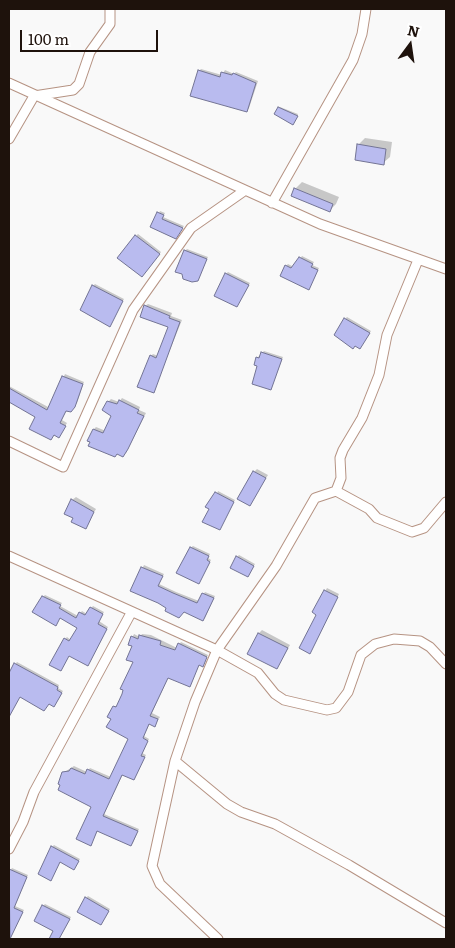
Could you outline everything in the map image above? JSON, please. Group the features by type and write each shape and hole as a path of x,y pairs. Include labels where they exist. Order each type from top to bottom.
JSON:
{"street":[{"path":"34,96 73,90 79,84 90,52 110,24 110,9"},
{"path":"272,203 353,60 362,34 366,9"},
{"path":"9,83 34,96 320,224 446,270"},
{"path":"9,139 34,96"},
{"path":"9,441 63,467 134,310 191,228 244,191"},
{"path":"336,491 341,478 340,458 362,418 376,384 383,364 387,335 418,260"},
{"path":"218,939 160,884 152,866 175,761 195,702 216,650 276,566 309,505 323,494 336,491 369,510 378,518 412,532 424,528 446,502"},
{"path":"9,556 216,650 258,673 275,694 284,700 327,710 336,708 342,703 361,655 375,644 394,639 420,641 446,664"},
{"path":"9,849 23,822 34,792 131,613"},
{"path":"175,761 227,804 241,812 275,824 349,864 446,923"}],"building":[{"path":"198,70 220,77 221,72 232,75 233,73 256,83 247,112 190,96"},
{"path":"278,107 298,116 293,125 274,114"},
{"path":"357,144 386,149 384,165 355,160"},
{"path":"294,188 333,204 330,212 291,196"},
{"path":"157,212 164,215 162,219 183,228 176,239 150,227"},
{"path":"135,235 160,254 142,277 117,258"},
{"path":"184,250 207,259 198,281 192,282 183,279 182,274 175,272"},
{"path":"299,257 313,264 311,267 318,270 309,290 280,276 285,265 291,268"},
{"path":"225,273 249,285 237,307 214,296"},
{"path":"92,285 123,301 110,327 80,310"},
{"path":"144,305 180,322 154,393 137,387 150,355 156,358 168,327 140,317"},
{"path":"344,318 370,333 360,349 355,346 353,349 334,335"},
{"path":"261,352 282,359 271,390 252,384 257,366 254,365 256,357 259,358"},
{"path":"62,376 83,384 75,407 71,412 66,411 60,423 66,426 59,438 54,435 51,440 29,429 35,417 9,402 9,388 47,410"},
{"path":"119,400 139,410 137,413 144,416 123,457 117,454 115,457 88,446 90,442 87,441 93,429 103,433 111,416 102,410 107,401 117,404"},
{"path":"253,471 266,478 250,506 237,499"},
{"path":"215,492 234,502 220,530 202,522 209,509 205,507"},
{"path":"71,499 94,512 86,529 71,522 73,518 64,514"},
{"path":"190,547 209,556 207,560 210,562 199,584 176,573"},
{"path":"236,556 254,566 248,577 230,568"},
{"path":"141,567 163,576 158,586 173,593 197,603 202,593 214,598 203,621 184,612 179,618 165,611 166,608 158,603 130,591"},
{"path":"324,590 338,597 310,654 299,648 316,615 312,612"},
{"path":"42,596 61,605 59,608 76,618 79,612 85,615 90,607 103,614 98,624 107,629 88,666 69,656 61,671 49,665 64,638 69,641 77,628 60,618 56,626 32,612"},
{"path":"258,633 288,648 277,669 247,654"},
{"path":"139,635 161,641 160,645 175,650 178,643 207,657 203,667 199,665 190,687 168,678 150,716 158,719 155,727 149,724 143,738 148,741 141,756 145,757 134,780 122,775 103,816 138,831 131,846 97,831 91,846 76,839 91,807 58,790 60,785 58,784 62,772 69,771 71,768 85,774 87,769 109,779 128,739 106,727 111,719 107,717 113,706 116,707 123,690 120,689 133,662 126,660 132,646 128,645 131,636 138,639"},
{"path":"14,663 58,687 57,690 62,693 54,707 49,704 44,711 20,697 9,717 9,673"},
{"path":"51,846 79,861 74,870 60,862 51,881 38,874"},
{"path":"9,869 27,877 14,908 23,912 10,939"},
{"path":"85,897 109,911 101,925 77,912"},
{"path":"42,905 70,919 59,939 49,939 53,931 34,921"}]}
